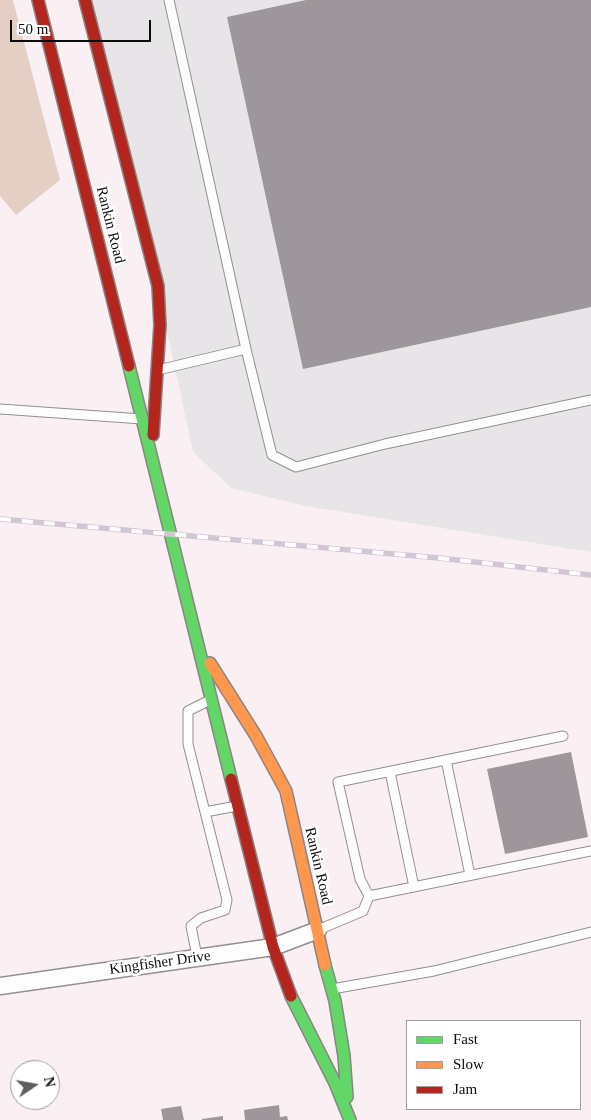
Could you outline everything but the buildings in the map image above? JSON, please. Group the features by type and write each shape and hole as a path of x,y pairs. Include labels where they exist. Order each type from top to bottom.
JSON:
{"street":[{"name":"Rankin Road","path":"38,0 273,947 294,1001 334,1082 349,1118"},
{"name":"Rankin Road","path":"84,0 158,286 160,325 151,457"},
{"name":"Rankin Road","path":"198,644 256,736 286,791 318,930 321,952 331,989 344,1056 349,1118"},
{"name":"Kingfisher Drive","path":"0,986 273,947 318,930"}],"lane":[{"path":"169,0 246,349 272,455 296,467 385,444 591,400"},
{"path":"157,370 246,349"},
{"path":"0,409 142,420"},
{"path":"198,957 191,926 201,918 226,910 227,900 188,744 188,711 212,699"},
{"path":"318,930 363,911 369,896 360,879 338,782 563,736"},
{"path":"446,760 470,876"},
{"path":"390,772 414,887"},
{"path":"205,812 239,805"},
{"path":"369,896 591,851"},
{"path":"331,989 434,971 591,932"}],"shaded area":[{"path":"0,0 13,0 60,180 16,215 0,196"},
{"path":"90,0 591,0 591,552 305,506 231,488 193,452 110,67"}],"railway":[{"path":"0,519 439,558 591,575"}],"traffic: fast":[{"path":"129,366 231,779"},
{"path":"325,965 335,1001 344,1056 347,1097"},
{"path":"291,996 335,1083 350,1120"}],"traffic: slow":[{"path":"210,663 256,736 286,791 325,965"}],"traffic: jam":[{"path":"38,0 129,366"},
{"path":"85,0 158,286 160,325 153,435"},
{"path":"231,779 273,947 291,996"}]}
